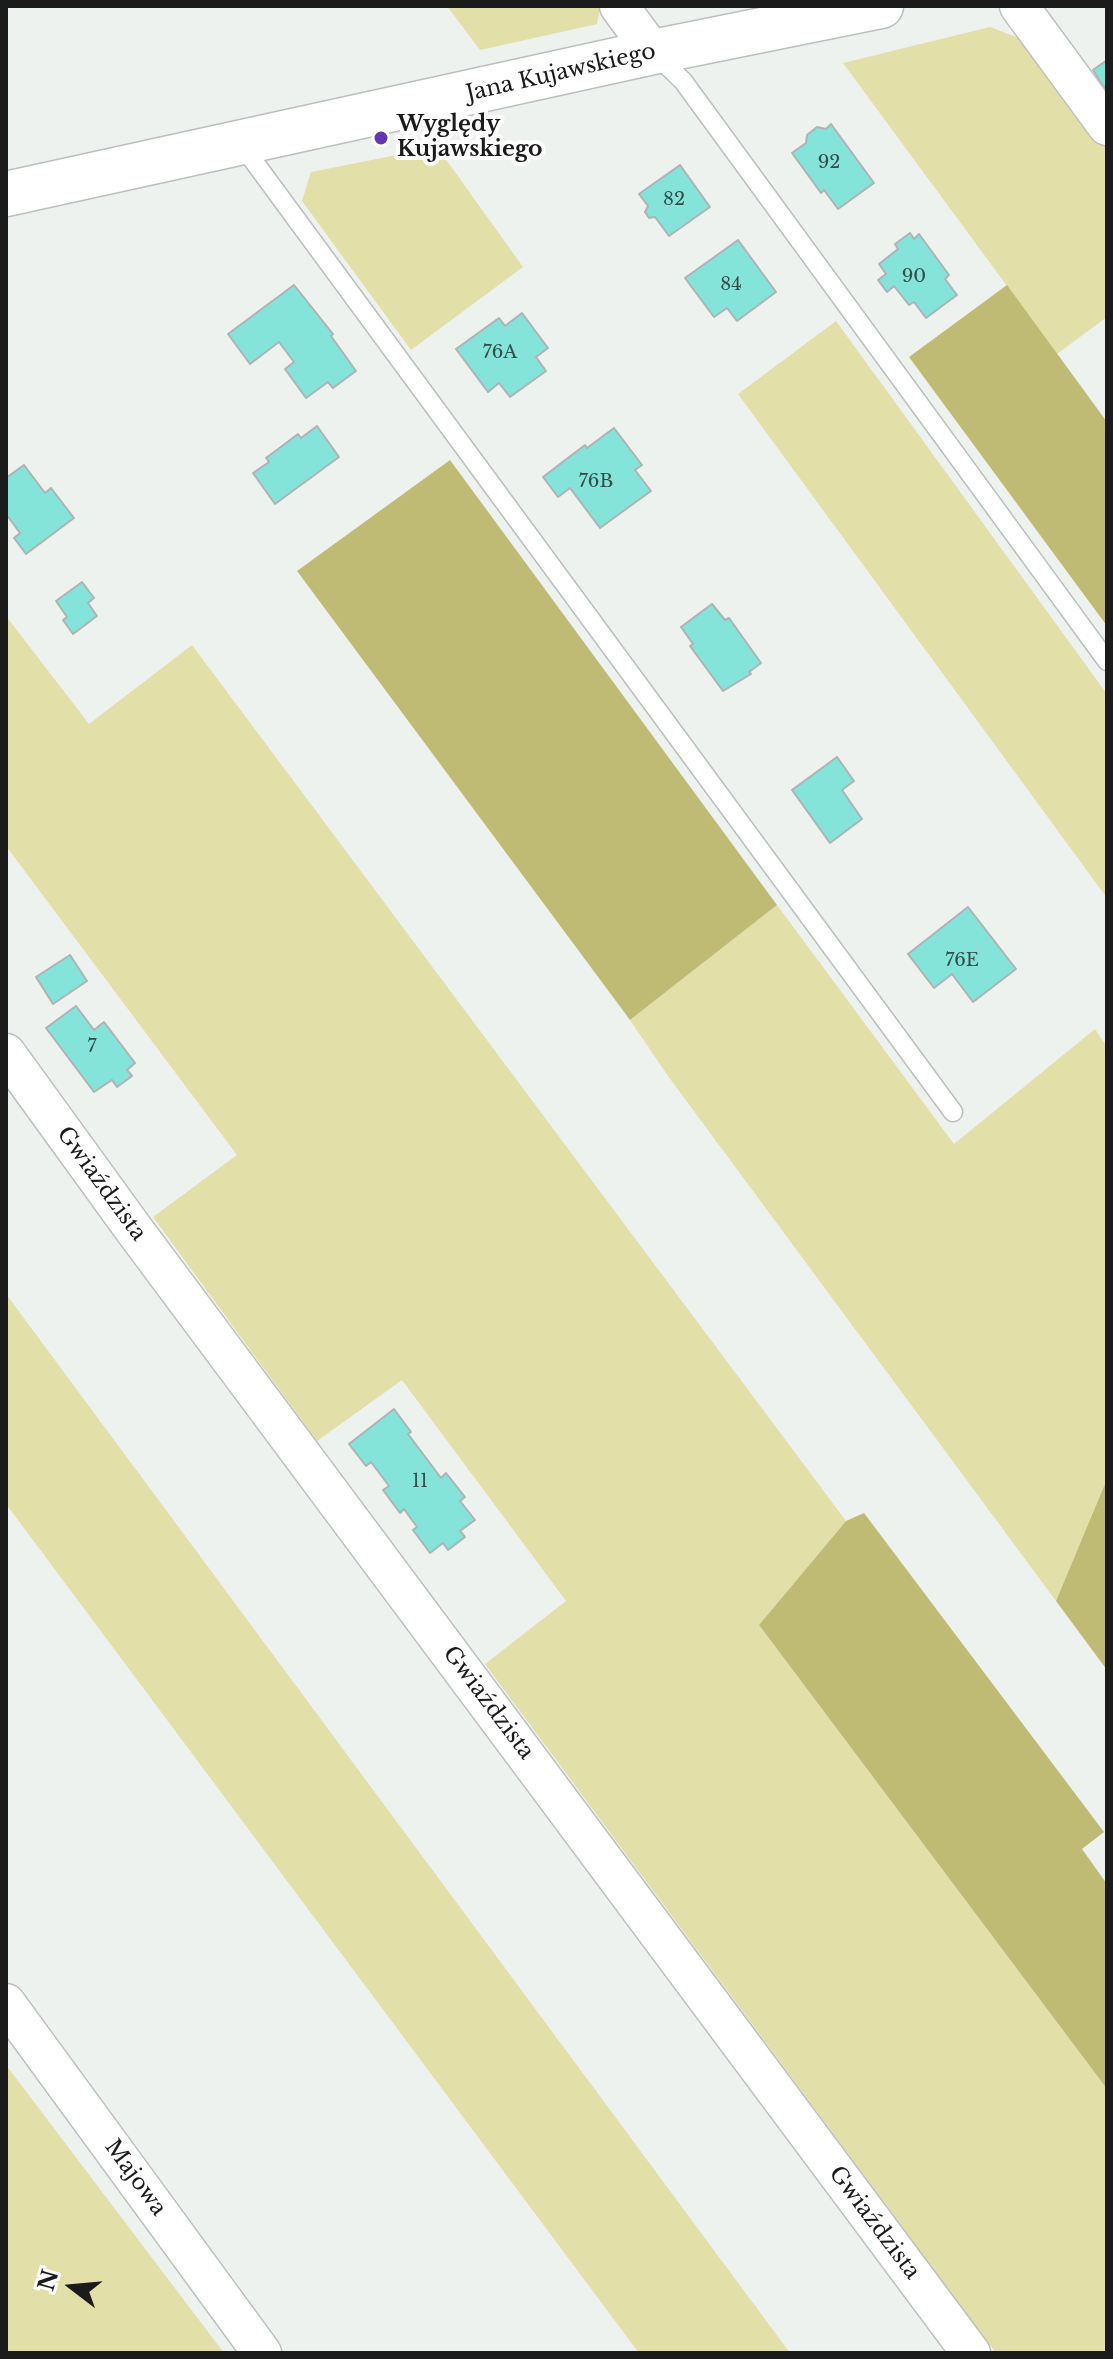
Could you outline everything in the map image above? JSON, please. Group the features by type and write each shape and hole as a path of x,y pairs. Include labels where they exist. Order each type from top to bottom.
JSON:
{"main road":[{"name":"Jana Kujawskiego","path":"6,194 653,52 881,6"}],"street":[{"path":"619,6 653,52"},
{"path":"1019,6 1107,126"},
{"name":"Gwiaździsta","path":"6,1053 135,1231 971,2353"},
{"name":"Majowa","path":"6,2003 262,2353"}],"lane":[{"path":"653,52 693,94 1107,661"},
{"path":"241,144 953,1112"}],"shaded area":[{"path":"447,6 600,8 597,24 480,50"},
{"path":"990,27 1032,43 1107,148 1107,317 1057,354 843,63"},
{"path":"437,147 523,267 411,350 302,201 311,172"},
{"path":"1007,285 1107,422 1107,626 909,357"},
{"path":"836,321 1107,694 1107,898 738,394"},
{"path":"450,460 777,905 630,1020 297,571"},
{"path":"6,616 89,724 192,645 846,1521 759,1625 1107,2089 1107,2353 996,2353 485,1664 566,1601 402,1380 317,1441 153,1217 237,1155 6,846"},
{"path":"777,905 954,1144 1095,1029 1107,1047 1107,1479 1056,1601 668,1076 630,1020"},
{"path":"6,1294 790,2353 639,2353 6,1504"},
{"path":"1107,1479 1107,1670 1056,1601"},
{"path":"864,1513 1104,1832 1082,1849 1107,1884 1107,2089 759,1625 846,1521"},
{"path":"6,2065 224,2353 6,2353"}],"building":[{"path":"1107,60 1107,92 1093,70"},
{"path":"831,124 874,183 838,209 824,190 821,193 792,153 806,143 807,135 817,127 826,129"},
{"path":"680,165 710,207 669,236 655,217 649,218 645,212 648,206 639,194"},
{"path":"910,233 914,239 919,234 949,275 945,279 957,295 926,318 914,302 909,305 894,286 887,292 878,280 886,274 879,264 898,249 895,244"},
{"path":"738,240 776,292 737,321 727,308 714,317 685,278"},
{"path":"294,285 333,334 331,336 356,371 333,388 328,382 306,398 285,369 294,362 279,342 250,364 228,334"},
{"path":"522,313 548,348 536,357 546,371 510,397 499,383 488,392 456,349 499,318 505,326"},
{"path":"317,426 339,457 275,504 253,473 269,462 266,458 298,434 301,438"},
{"path":"614,428 642,465 635,470 651,491 600,528 570,488 558,497 543,477 585,445 587,448"},
{"path":"24,465 45,493 51,488 74,518 26,554 14,538 20,533 6,514 6,478"},
{"path":"82,582 94,598 88,603 97,616 73,634 63,620 67,617 56,601"},
{"path":"712,604 725,620 729,618 761,663 749,672 751,674 723,691 690,646 693,644 681,627"},
{"path":"837,757 854,781 842,790 862,819 830,843 792,790"},
{"path":"968,907 1016,969 973,1002 952,974 934,988 908,954"},
{"path":"70,955 87,981 53,1004 36,977"},
{"path":"76,1006 94,1030 104,1022 135,1063 127,1070 132,1076 117,1087 112,1080 94,1092 46,1028"},
{"path":"394,1409 411,1432 408,1434 441,1478 446,1473 465,1497 460,1501 475,1520 460,1531 465,1537 448,1550 443,1543 430,1553 413,1530 417,1527 404,1509 400,1513 383,1490 389,1486 371,1462 366,1466 349,1444"}],"place":[{"name":"Wyględy Kujawskiego","path":"381,138"}]}
